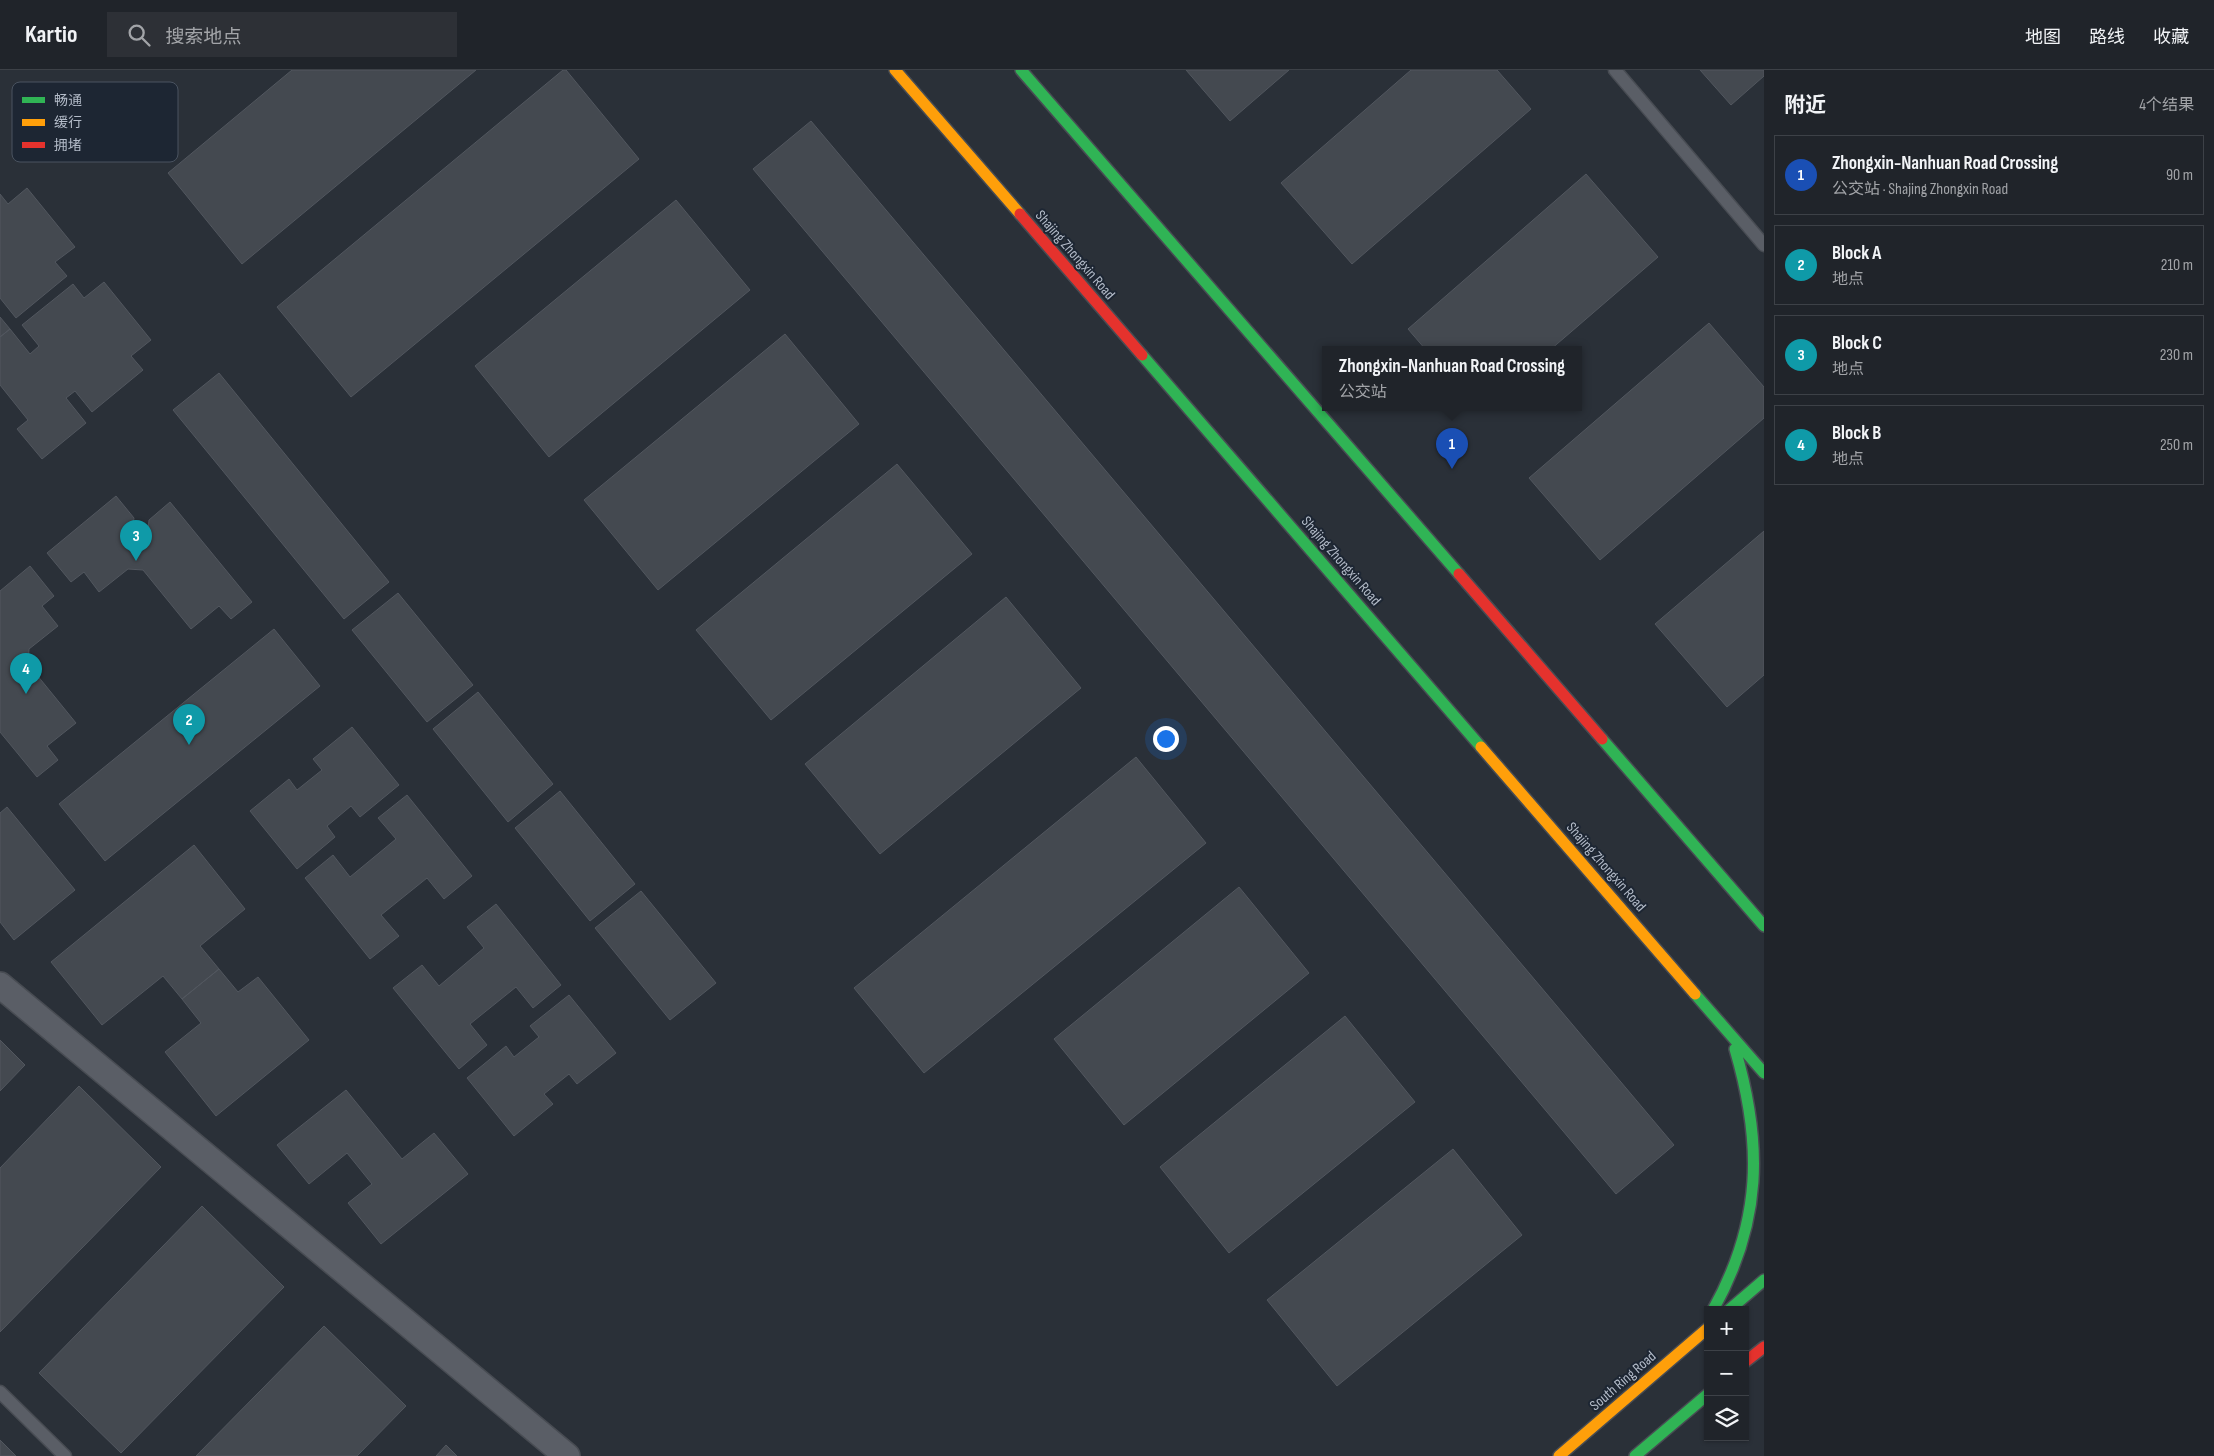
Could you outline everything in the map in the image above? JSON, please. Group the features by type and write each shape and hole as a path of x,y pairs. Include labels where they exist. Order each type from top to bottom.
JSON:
{"street":[{"name":"Shajing Zhongxin Road","path":"895,70 1764,1073"},
{"path":"1022,70 1764,926"},
{"path":"0,985 568,1456"},
{"path":"1716,1018 1739,1057 1753,1102 1757,1130 1758,1182 1750,1232 1729,1282 1716,1306"},
{"path":"1734,1306 1764,1280"},
{"path":"1688,1345 1704,1323"},
{"name":"South Ring Road","path":"1559,1456 1704,1331"},
{"path":"1749,1359 1764,1346"},
{"path":"1636,1456 1706,1396"}],"lane":[{"path":"1615,70 1764,245"},
{"path":"0,1392 65,1456"}],"building":[{"path":"292,70 476,70 242,264 168,173"},
{"path":"563,70 566,70 639,159 351,397 277,307"},
{"path":"1186,70 1289,70 1230,121"},
{"path":"1411,70 1497,70 1531,109 1352,264 1281,183"},
{"path":"1700,70 1764,70 1764,76 1731,105"},
{"path":"811,121 1674,1145 1616,1194 753,169"},
{"path":"1586,174 1658,257 1555,346 1423,346 1408,329"},
{"path":"27,188 75,247 55,262 67,276 16,318 0,298 0,194 8,204"},
{"path":"676,200 750,290 549,457 475,366"},
{"path":"104,282 151,340 131,356 143,370 92,412 75,391 66,398 86,423 42,459 17,429 28,420 0,385 0,337 10,329 30,354 39,346 22,325 73,284 84,298"},
{"path":"0,317 10,329 0,337"},
{"path":"1709,323 1764,387 1764,418 1600,560 1529,478"},
{"path":"785,334 859,424 658,590 584,500"},
{"path":"219,373 389,582 344,619 173,410"},
{"path":"897,464 972,554 771,720 696,630"},
{"path":"116,496 134,518 131,539 147,541 149,520 170,502 252,602 231,619 219,606 191,629 143,570 128,569 99,592 84,572 71,582 47,553"},
{"path":"1764,531 1764,675 1727,707 1655,624"},
{"path":"30,566 54,596 42,606 58,626 29,649 28,664 76,723 47,746 58,760 37,777 0,732 0,591"},
{"path":"398,593 473,685 427,722 352,630"},
{"path":"1006,597 1081,688 880,854 805,764"},
{"path":"274,629 320,686 105,861 59,804"},
{"path":"478,692 553,784 508,822 433,729"},
{"path":"352,727 399,785 360,817 351,806 327,826 335,837 297,869 250,811 289,779 297,790 322,770 313,759"},
{"path":"1136,757 1206,843 924,1073 854,988"},
{"path":"560,791 635,884 590,921 515,828"},
{"path":"407,795 472,876 444,899 427,878 381,915 399,936 370,959 305,878 333,855 350,877 396,839 378,818"},
{"path":"7,807 75,890 14,940 0,922 0,813"},
{"path":"194,845 245,909 200,946 219,969 182,999 163,976 102,1025 51,962"},
{"path":"1239,887 1309,973 1124,1125 1054,1039"},
{"path":"641,891 716,983 670,1020 595,928"},
{"path":"496,904 561,985 533,1008 516,987 470,1024 487,1045 459,1069 393,988 422,965 439,986 484,948 467,927"},
{"path":"219,969 238,992 258,977 309,1040 216,1116 165,1052 201,1023 182,999"},
{"path":"569,995 616,1053 577,1084 569,1074 544,1094 553,1104 514,1136 467,1078 506,1046 514,1057 539,1037 530,1026"},
{"path":"1345,1016 1415,1102 1229,1253 1160,1167"},
{"path":"0,1040 25,1065 0,1091"},
{"path":"79,1086 161,1167 0,1332 0,1168"},
{"path":"346,1090 402,1159 434,1133 468,1174 381,1244 348,1203 372,1184 347,1153 309,1184 277,1145"},
{"path":"1453,1149 1522,1235 1337,1386 1267,1300"},
{"path":"202,1206 284,1287 121,1453 39,1373"},
{"path":"324,1326 406,1406 357,1456 196,1456"},
{"path":"0,1440 16,1456 0,1456"},
{"path":"446,1445 457,1456 436,1456"}],"traffic: fast":[{"path":"1021,70 1459,574"},
{"path":"1142,355 1481,747"},
{"path":"1602,739 1764,926"},
{"path":"1695,994 1764,1073"},
{"path":"1715,1306 1729,1277 1741,1245 1749,1214 1753,1182 1750,1117 1735,1049"},
{"path":"1734,1306 1764,1280"},
{"path":"1635,1456 1706,1396"}],"traffic: slow":[{"path":"895,70 1020,214"},
{"path":"1481,747 1695,994"},
{"path":"1559,1456 1704,1331"}],"traffic: jam":[{"path":"1020,214 1142,355"},
{"path":"1459,574 1602,739"},
{"path":"1749,1359 1764,1347"}],"place":[{"name":"Zhongxin-Nanhuan Road Crossing","path":"1452,469"},
{"name":"Block C","path":"136,561"},
{"name":"Block B","path":"26,694"},
{"name":"Block A","path":"189,745"}]}
